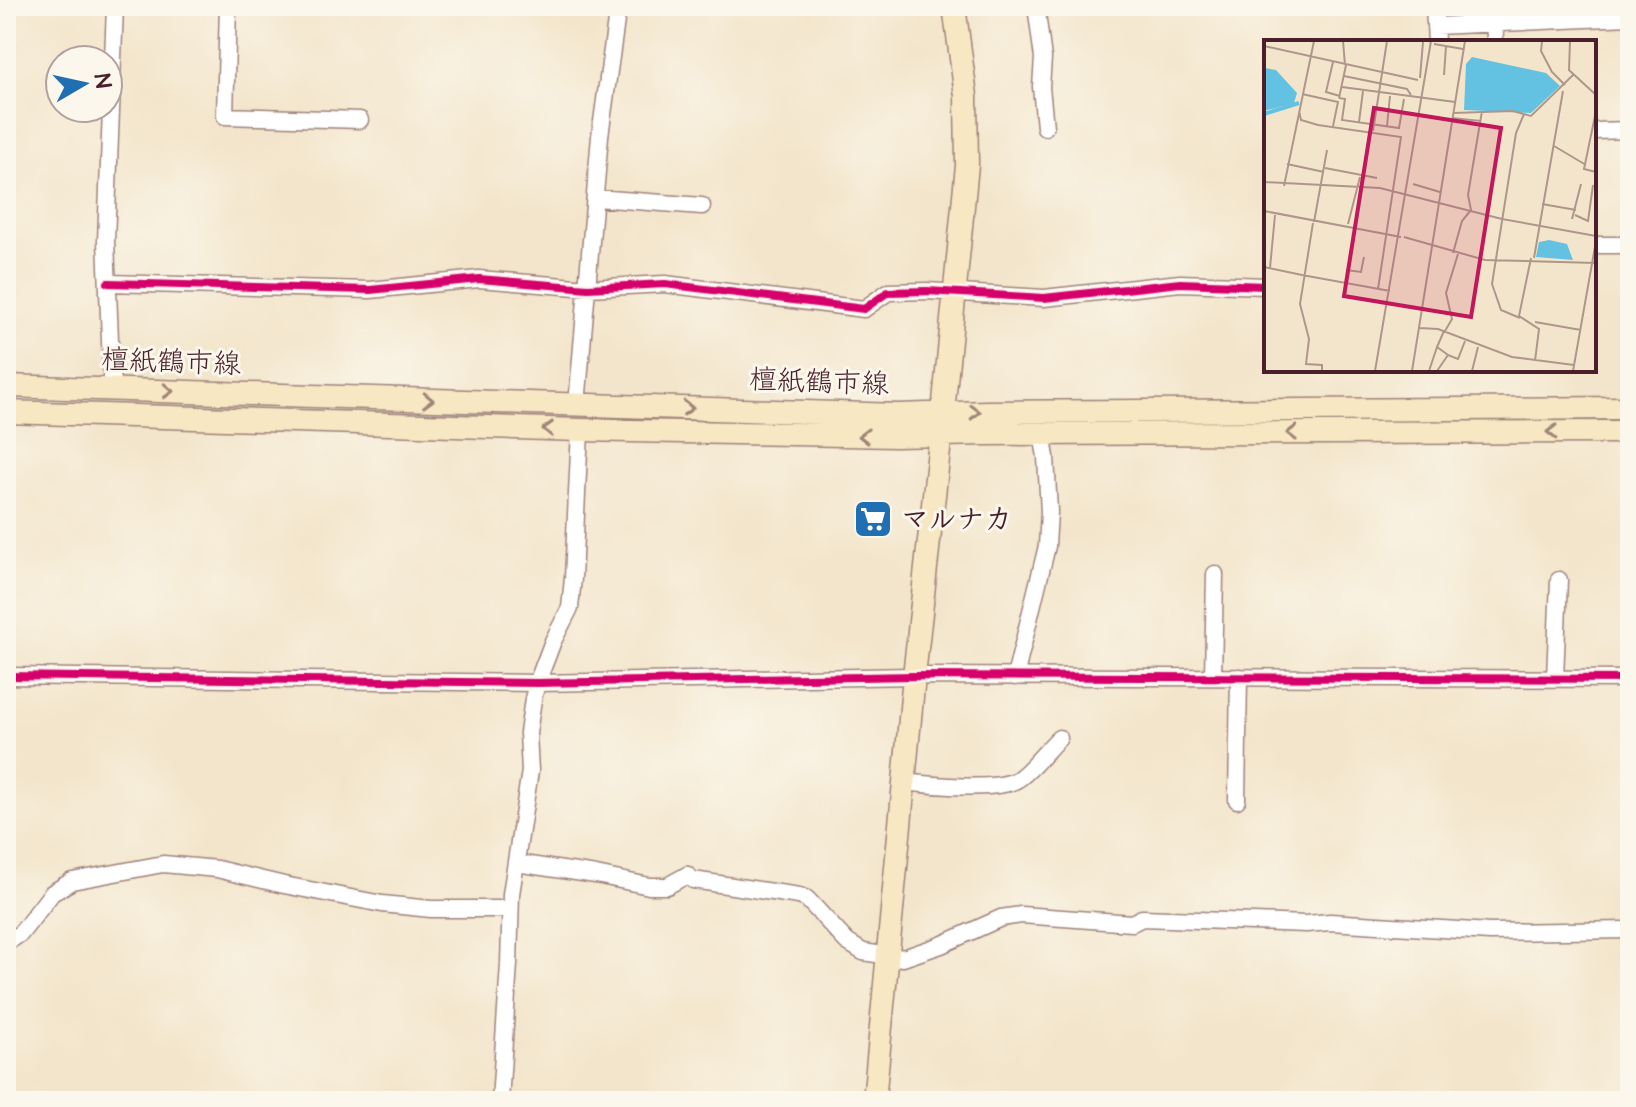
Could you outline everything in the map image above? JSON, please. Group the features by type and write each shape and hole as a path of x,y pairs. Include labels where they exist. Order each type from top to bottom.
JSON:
{"main road":[{"path":"874,1101 967,165 966,96 954,6"},
{"name":"檀紙鶴市線","path":"6,386 898,415 943,412 1630,408"},
{"name":"檀紙鶴市線","path":"6,412 580,430 896,436 1630,432"}],"street":[{"path":"112,390 106,241 115,6"},
{"path":"228,6 225,116 360,120"},
{"path":"577,405 600,136 618,6"},
{"path":"1036,6 1043,58 1041,87 1045,127"},
{"path":"1434,6 1435,34 1494,24 1630,17"},
{"path":"1494,6 1495,40"},
{"path":"1596,131 1630,130"},
{"path":"596,198 702,206"},
{"path":"1596,245 1630,245"},
{"path":"108,283 370,290 479,279 588,288 665,284 864,309 888,292 927,291 1044,298 1180,283 1264,286"},
{"path":"500,1101 510,909 530,771 528,733 537,683 570,608 580,430"},
{"path":"1015,677 1047,546 1049,512 1042,434"},
{"path":"1213,677 1215,574"},
{"path":"1555,678 1559,580"},
{"path":"6,676 537,683 914,676 1630,679"},
{"path":"1237,800 1239,677"},
{"path":"905,782 950,787 1017,781 1059,738"},
{"path":"516,863 649,886 667,886 687,875 693,880 799,896 807,899 847,942 863,952 903,958 1001,918 1021,915 1132,923 1142,918 1306,924 1330,922 1490,932 1630,930"},
{"path":"6,943 21,933 52,893 72,881 163,864 217,869 382,904 431,909 510,909"}],"cycle path":[{"path":"108,283 370,290 479,279 588,288 665,284 864,309 888,292 927,291 1044,298 1180,283 1264,286"},
{"path":"6,676 537,683 914,676 1630,679"}],"place":[{"name":"マルナカ","path":"873,519"}]}
